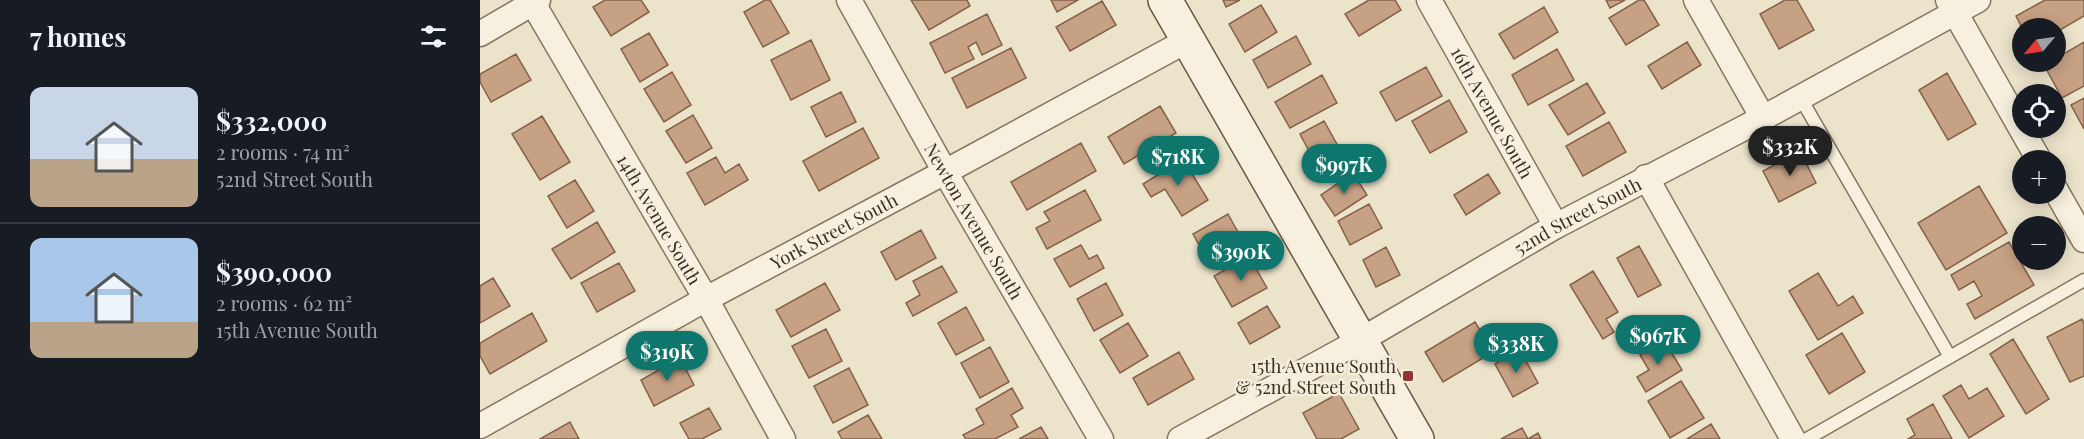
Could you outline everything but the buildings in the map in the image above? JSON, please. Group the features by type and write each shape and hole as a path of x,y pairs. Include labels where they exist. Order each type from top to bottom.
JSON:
{"street":[{"name":"Newton Avenue South","path":"849,0 945,172 1101,439"},
{"path":"1165,0 1417,439"},
{"name":"16th Avenue South","path":"1429,0 1556,226"},
{"path":"1696,0 1763,118"},
{"name":"52nd Street South","path":"1180,439 1361,340 1556,226 1646,177 1763,118 1952,7 1978,0"},
{"path":"480,34 534,1"},
{"name":"14th Avenue South","path":"534,1 706,299 783,439"},
{"path":"1952,7 2033,150"},
{"name":"York Street South","path":"480,426 706,299 1188,40"},
{"path":"1646,177 1793,439"},
{"path":"2064,204 2084,240"}],"lane":[{"path":"1800,97 1950,357"},
{"path":"1807,439 2084,280"}],"place":[{"name":"15th Avenue South & 52nd Street South","path":"1408,376"}]}
